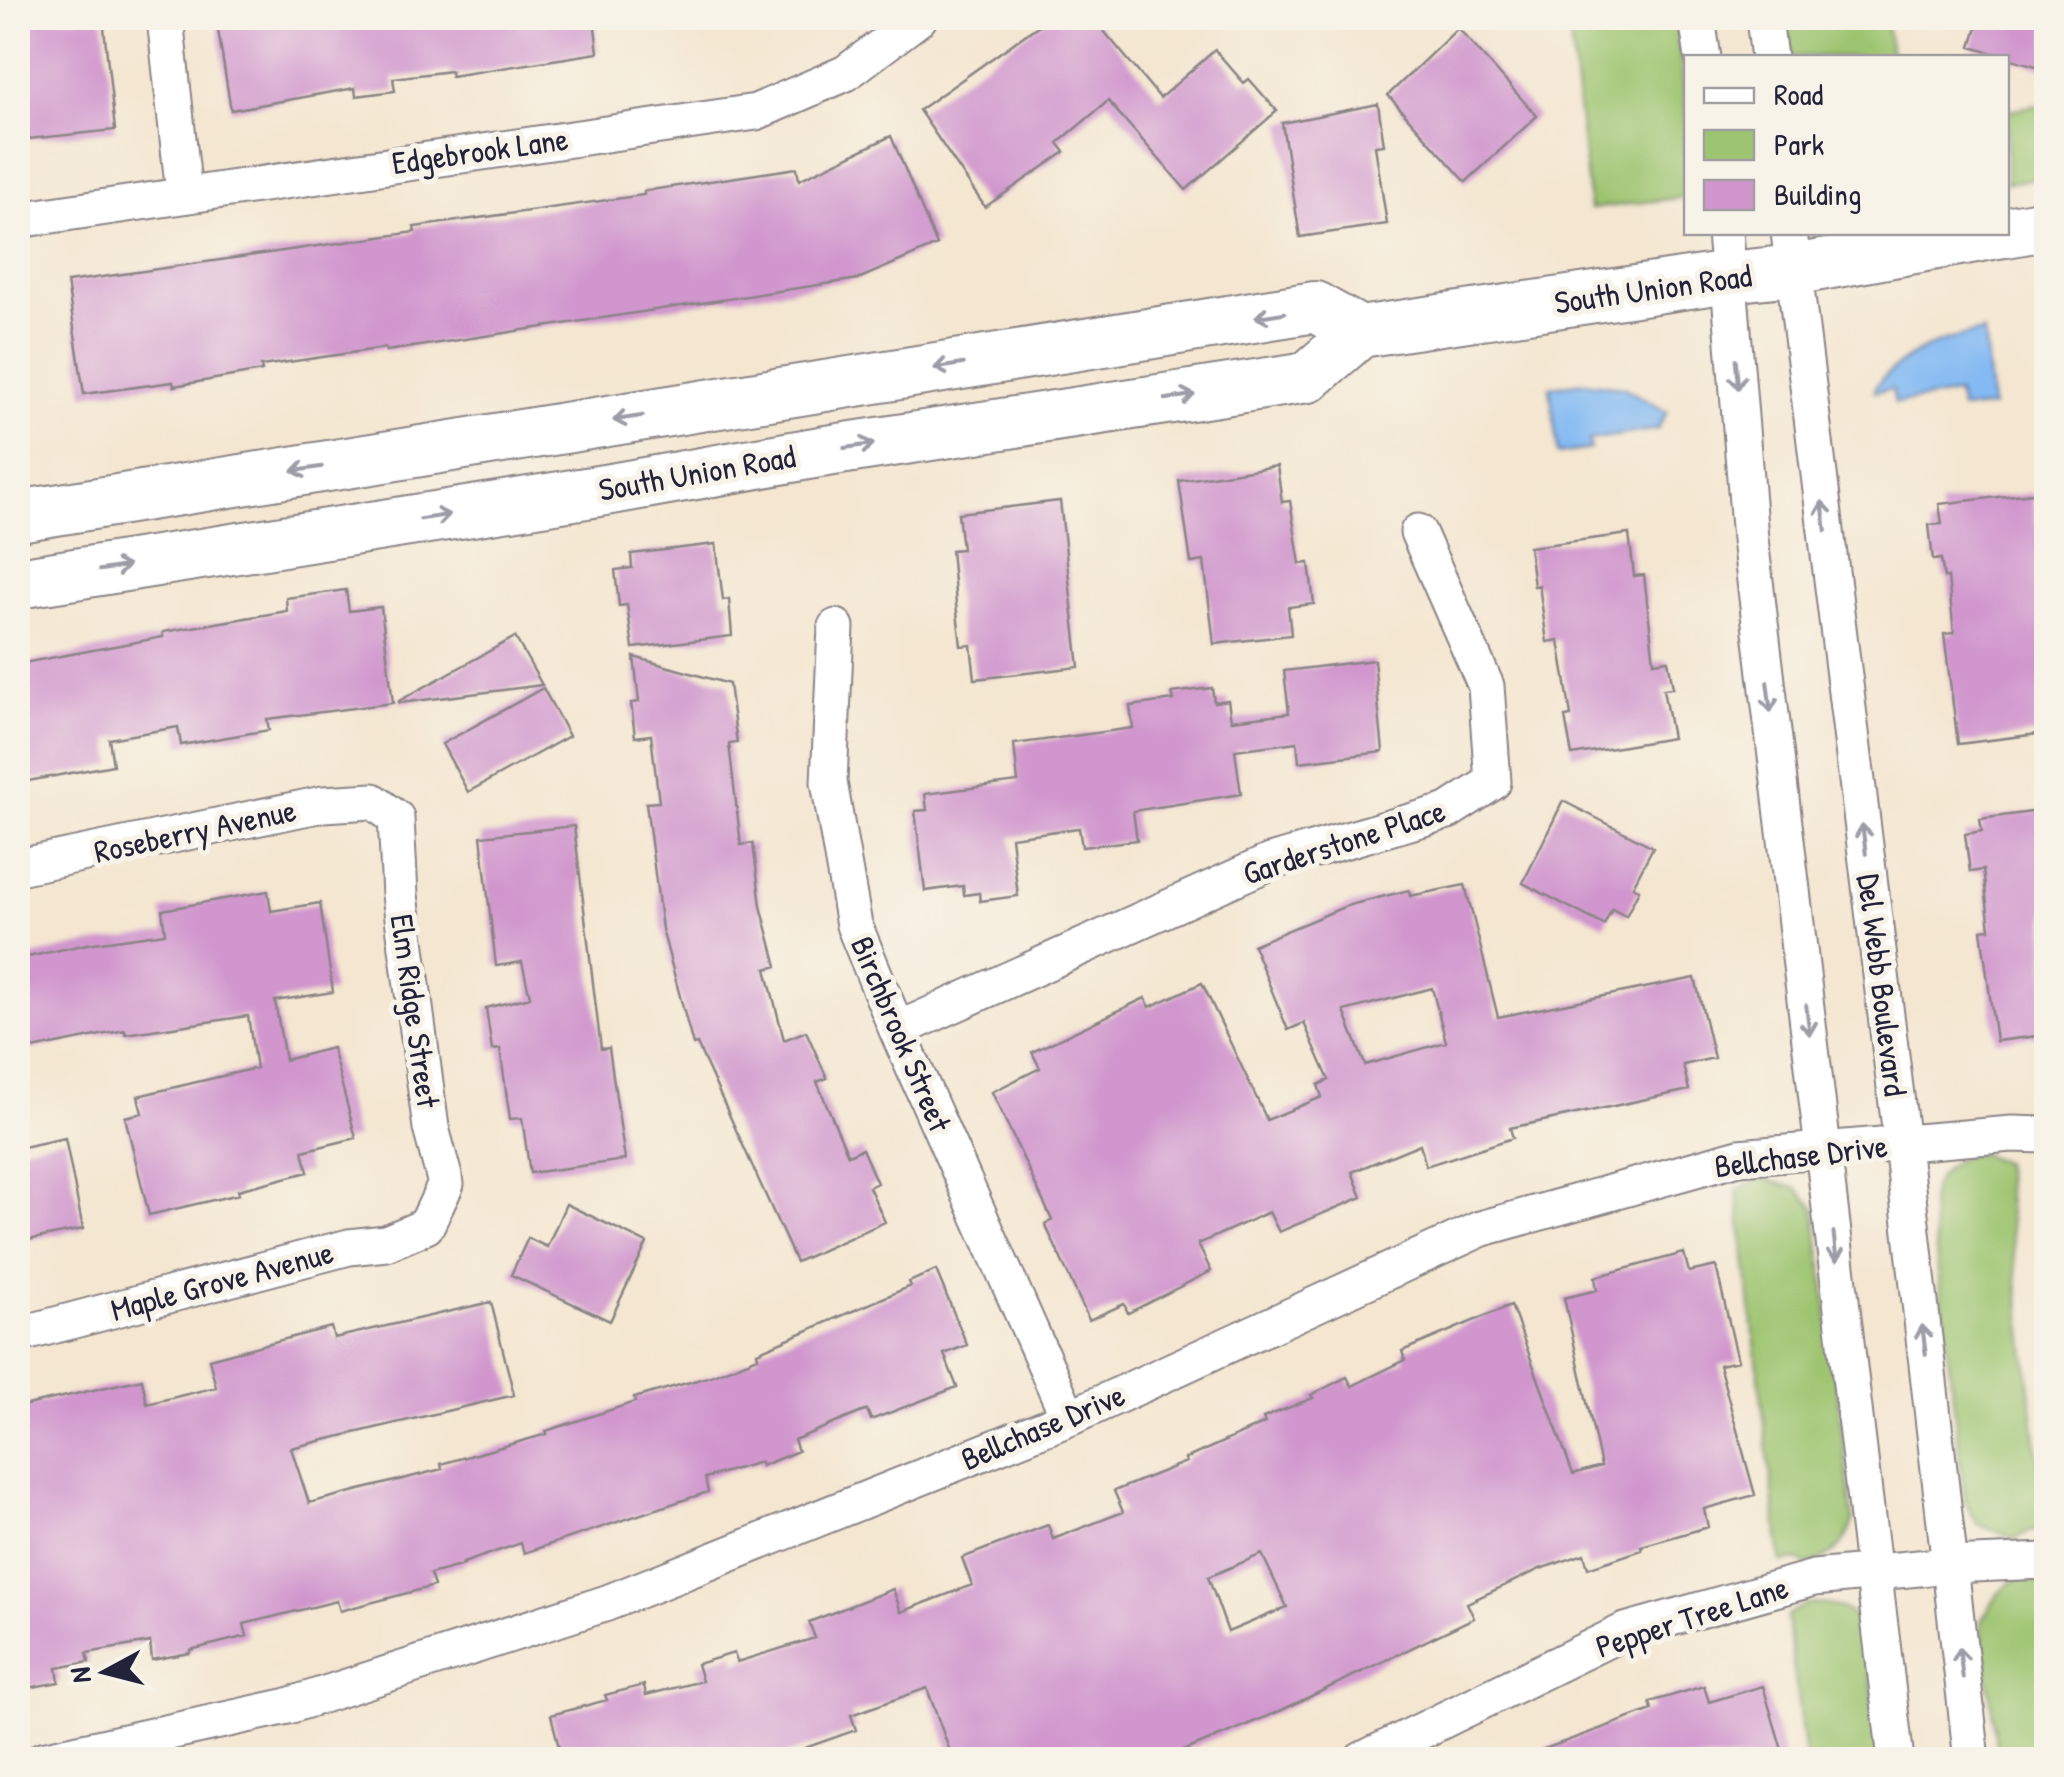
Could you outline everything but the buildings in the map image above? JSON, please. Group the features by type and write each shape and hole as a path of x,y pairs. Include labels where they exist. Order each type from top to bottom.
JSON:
{"street":[{"path":"165,18 184,194"},
{"name":"Edgebrook Lane","path":"18,220 756,112 846,72 919,18"},
{"path":"1697,18 1703,55"},
{"path":"1764,18 1769,55"},
{"name":"South Union Road","path":"2009,231 2046,225"},
{"name":"South Union Road","path":"18,583 1308,376 1360,332 1727,255 1971,235"},
{"name":"Del Webb Boulevard","path":"1791,251 1902,1144 1972,1760"},
{"path":"1727,255 1750,539 1896,1760"},
{"name":"South Union Road","path":"18,516 1316,307 1360,332"},
{"name":"Garderstone Place","path":"896,1030 1270,862 1448,812 1493,782 1486,686 1418,532"},
{"name":"Birchbrook Street","path":"836,627 828,782 854,925 896,1030 1068,1418"},
{"name":"Roseberry Avenue","path":"18,867 323,804 372,801"},
{"name":"Elm Ridge Street","path":"372,801 396,818 400,896 431,1128 446,1184 426,1226"},
{"name":"Bellchase Drive","path":"42,1760 288,1706 608,1603 1068,1418 1480,1229 1739,1157 2046,1134"},
{"name":"Maple Grove Avenue","path":"18,1335 349,1248 386,1243 426,1226"},
{"name":"Pepper Tree Lane","path":"1362,1760 1625,1631 1814,1578 1950,1565 2046,1561"}],"green space":[{"path":"1568,18 1676,18 1684,88 1684,197 1590,209"},
{"path":"1787,18 1886,18 1891,55 1792,55"},
{"path":"2046,104 2046,177 2009,183 2009,110"},
{"path":"1982,1154 2003,1162 2045,1516 2046,1529 2035,1529 2014,1539 1978,1524 1965,1502 1930,1201 1936,1182 1947,1167"},
{"path":"1765,1179 1797,1189 1815,1208 1853,1521 1837,1549 1808,1565 1797,1560 1781,1562 1737,1191 1755,1180"},
{"path":"2024,1577 2046,1584 2046,1759 1998,1759 1981,1621 1998,1594 2009,1583"},
{"path":"1806,1604 1840,1607 1864,1628 1882,1759 1805,1759 1787,1616"}],"water":[{"path":"1984,332 1992,407 1961,410 1957,394 1895,403 1892,389 1874,392 1886,375 1911,356 1938,343"},
{"path":"1583,382 1623,387 1667,412 1657,429 1589,440 1590,449 1558,454 1550,387"}]}
